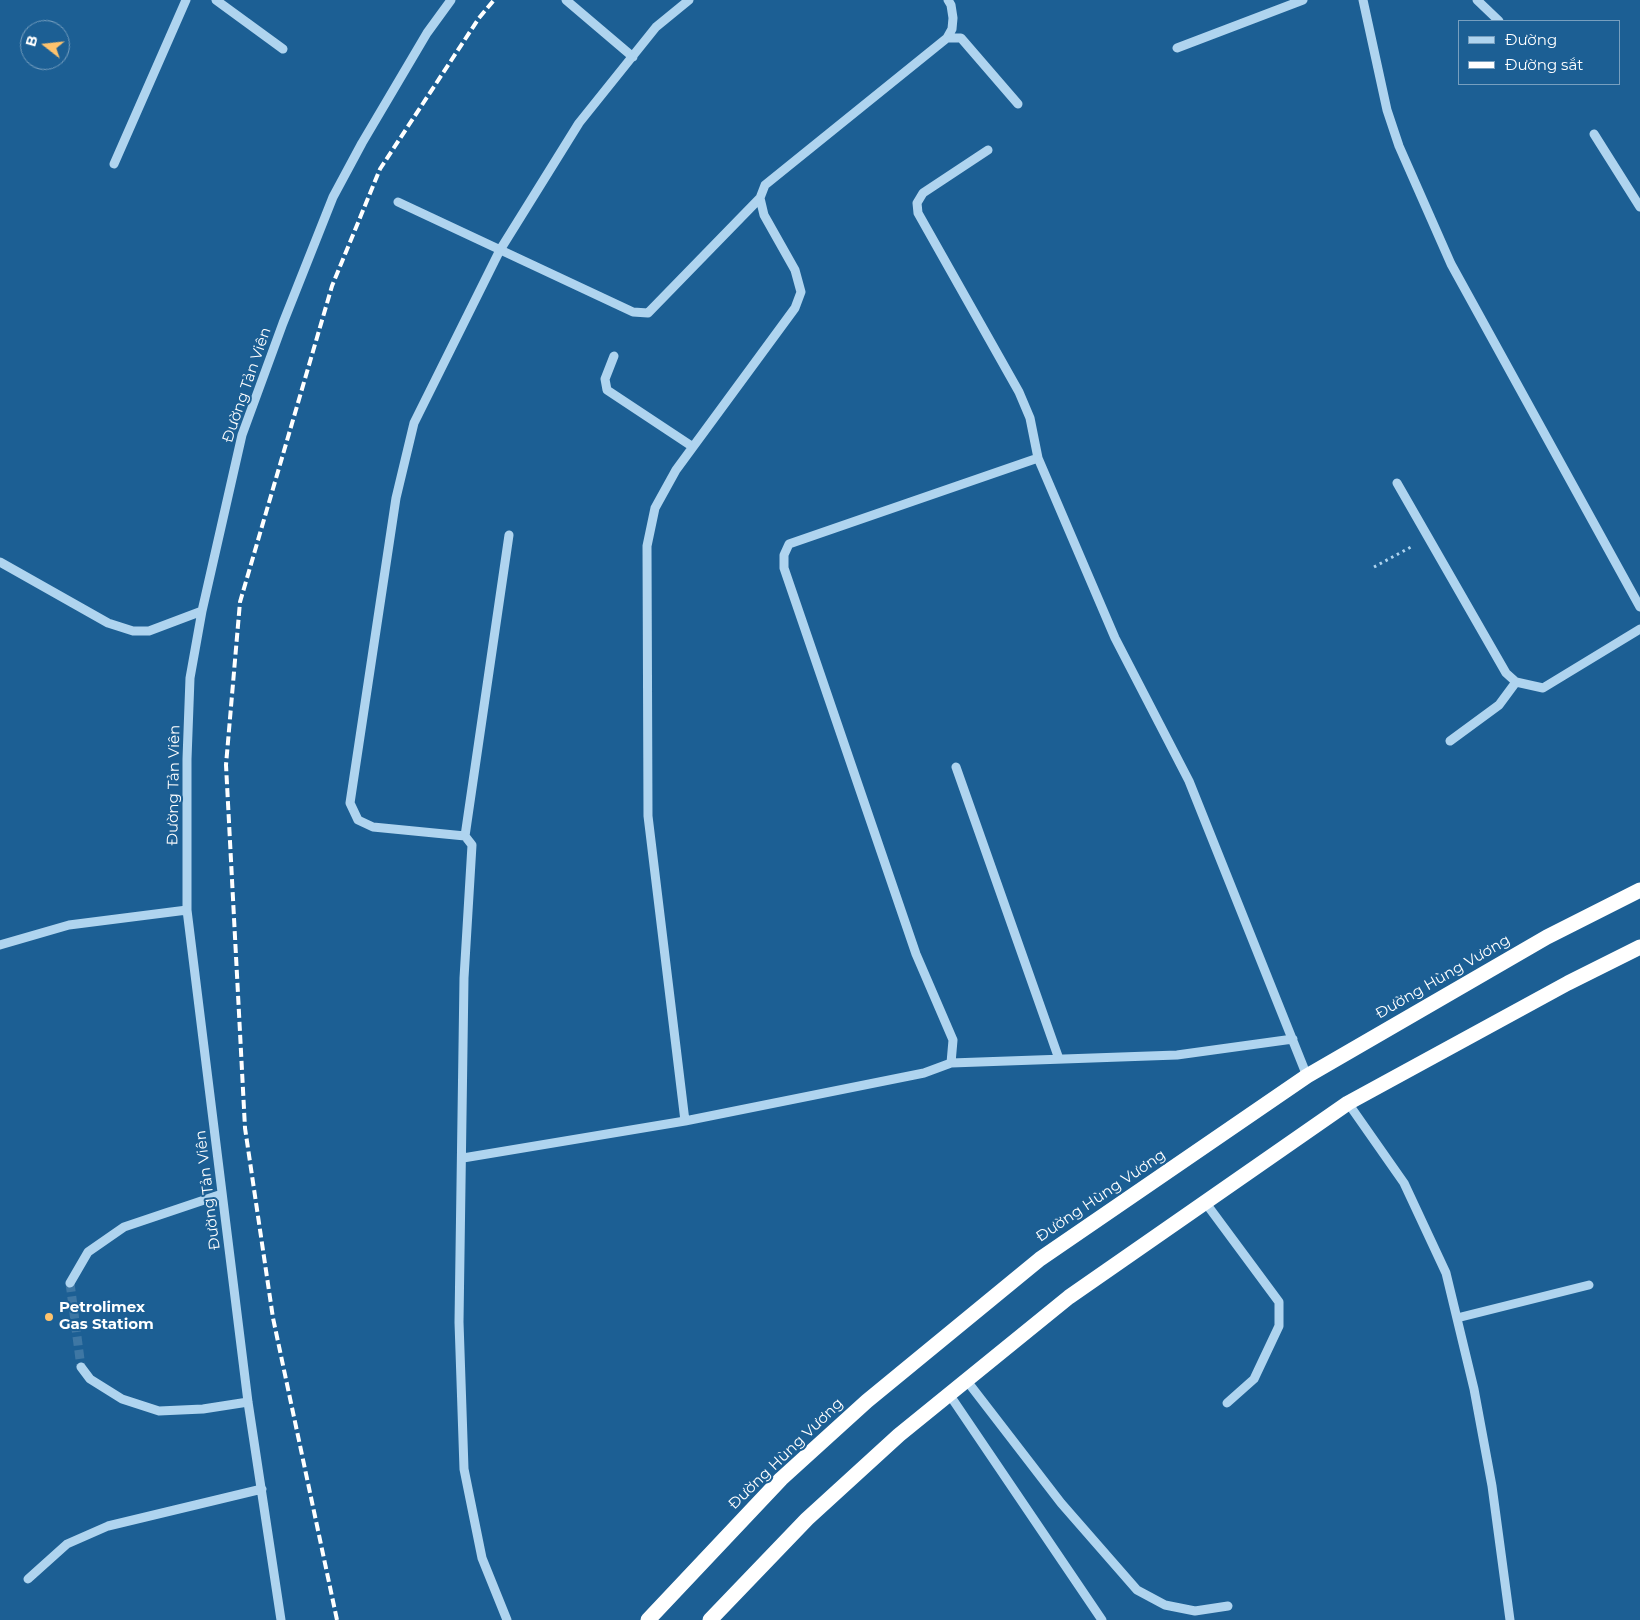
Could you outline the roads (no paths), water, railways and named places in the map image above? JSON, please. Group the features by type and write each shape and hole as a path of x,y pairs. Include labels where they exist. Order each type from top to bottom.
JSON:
{"highway":[{"name":"Đường Hùng Vương","path":"648,1620 782,1479 867,1401 1040,1259 1307,1076 1547,937 1640,890"},
{"path":"710,1620 807,1519 899,1435 1069,1296 1348,1103 1568,983 1640,947"}],"street":[{"path":"114,164 186,0"},
{"path":"216,0 283,49"},
{"name":"Đường Tản Viên","path":"281,1620 248,1402 187,910 187,759 190,678 202,612 242,435 333,197 362,142 427,33 451,0"},
{"path":"566,0 633,57"},
{"path":"465,836 373,827 358,820 350,803 396,498 414,423 500,250 579,123 656,27 689,0"},
{"path":"398,202 633,312 648,313 760,198 765,184 947,38 952,29 953,18 951,5 948,0"},
{"path":"1176,48 1304,0"},
{"path":"1363,0 1387,110 1399,146 1451,264 1640,607"},
{"path":"1477,0 1498,20"},
{"path":"947,38 961,38 1018,104"},
{"path":"1594,134 1640,207"},
{"path":"988,150 923,193 917,203 918,213 1019,392 1030,418 1038,458 1115,638 1189,781 1307,1076"},
{"path":"685,1121 648,816 646,546 655,508 676,470 795,308 801,292 795,270 764,215 760,198"},
{"path":"614,356 605,379 607,390 693,447"},
{"path":"951,1063 953,1040 916,954 787,578 784,555 789,544 1038,458"},
{"path":"1397,484 1506,673 1516,682 1543,688 1640,629"},
{"path":"507,1620 482,1558 464,1469 459,1322 463,1158 464,978 472,845 465,836 509,535"},
{"path":"0,562 108,623 133,631 149,631 202,612"},
{"path":"1450,741 1498,705 1516,682"},
{"path":"956,767 1058,1059"},
{"path":"0,944 68,925 187,910"},
{"path":"463,1158 685,1121 924,1073 951,1063 1177,1055 1293,1039"},
{"path":"1348,1103 1404,1183 1446,1273 1474,1389 1490,1477 1510,1620"},
{"path":"70,1283 88,1252 124,1227 222,1194"},
{"path":"1205,1202 1278,1302 1279,1326 1254,1379 1227,1403"},
{"path":"1457,1318 1589,1285"},
{"path":"81,1367 90,1379 122,1399 159,1411 203,1409 248,1402"},
{"path":"967,1381 1060,1502 1137,1590 1165,1605 1195,1611 1228,1606"},
{"path":"949,1394 1102,1620"},
{"path":"28,1579 67,1544 108,1526 262,1489"}],"tunnel":[{"path":"70,1283 81,1367"}],"railway":[{"path":"337,1620 273,1318 245,1128 226,765 240,602 332,286 380,169 479,18 494,0"}],"place":[{"name":"Petrolimex Gas Statiom","path":"49,1317"}]}
